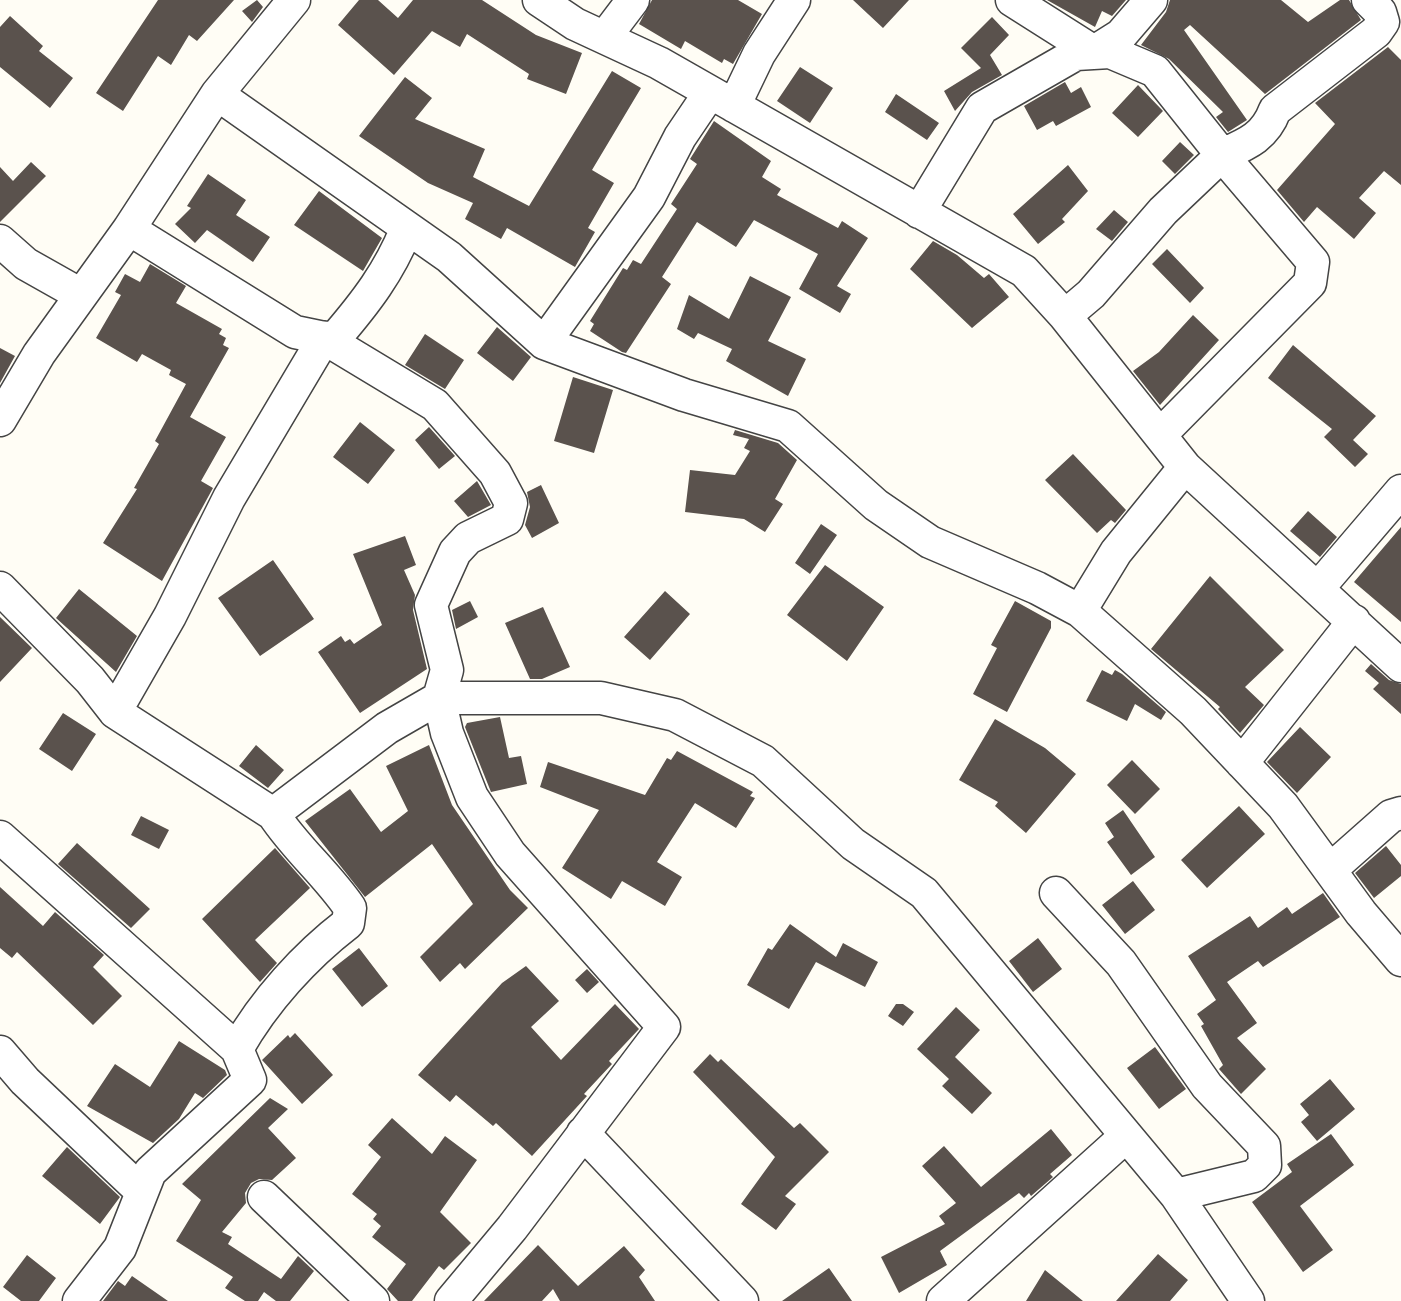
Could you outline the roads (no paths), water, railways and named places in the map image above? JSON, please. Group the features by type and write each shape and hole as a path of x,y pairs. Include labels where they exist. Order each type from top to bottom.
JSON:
{"street":[{"path":"539,0 575,24 626,45 1024,271 1065,316 1185,467 1319,587 1401,666"},
{"path":"605,37 633,0"},
{"path":"544,343 649,197 680,137 721,100 759,54 794,0"},
{"path":"1012,0 1094,52"},
{"path":"1094,52 1121,35 1151,0"},
{"path":"1065,316 1091,294 1163,211 1222,155 1256,140 1270,124 1275,110 1376,32 1383,22 1380,12 1368,0"},
{"path":"0,420 39,354 129,229 217,94 288,2"},
{"path":"919,212 982,108 1076,54 1110,52 1155,71 1313,262 1310,283 1160,435"},
{"path":"217,94 406,230 449,257 544,343 684,395 788,426 876,505 930,542 1037,588 1080,611 1193,711 1283,806 1401,960"},
{"path":"129,229 295,332 324,338 336,337 374,293 392,265 406,230"},
{"path":"0,241 26,264 81,295"},
{"path":"324,338 435,405 495,473 511,503 507,519 468,538 455,552 431,605 447,670 439,698 447,733 472,797 510,854 664,1027 451,1301"},
{"path":"115,712 170,616 229,498 324,338"},
{"path":"1080,611 1116,552 1185,467"},
{"path":"1319,587 1401,491"},
{"path":"0,588 90,680 115,712 273,814 294,846 336,888 350,908 348,923 318,946 249,1027 237,1049"},
{"path":"1242,763 1354,621"},
{"path":"273,814 387,728 439,698 601,698 675,715 763,761 853,844 924,893 1176,1195 1248,1301"},
{"path":"1330,870 1391,816 1401,813"},
{"path":"0,837 237,1049 250,1080 150,1172 120,1248 79,1301"},
{"path":"1056,893 1121,963 1207,1086 1264,1146 1265,1165 1254,1176 1176,1195"},
{"path":"0,1052 25,1081 141,1191"},
{"path":"583,1133 742,1301"},
{"path":"943,1301 1126,1136"},
{"path":"264,1197 373,1301"}]}
